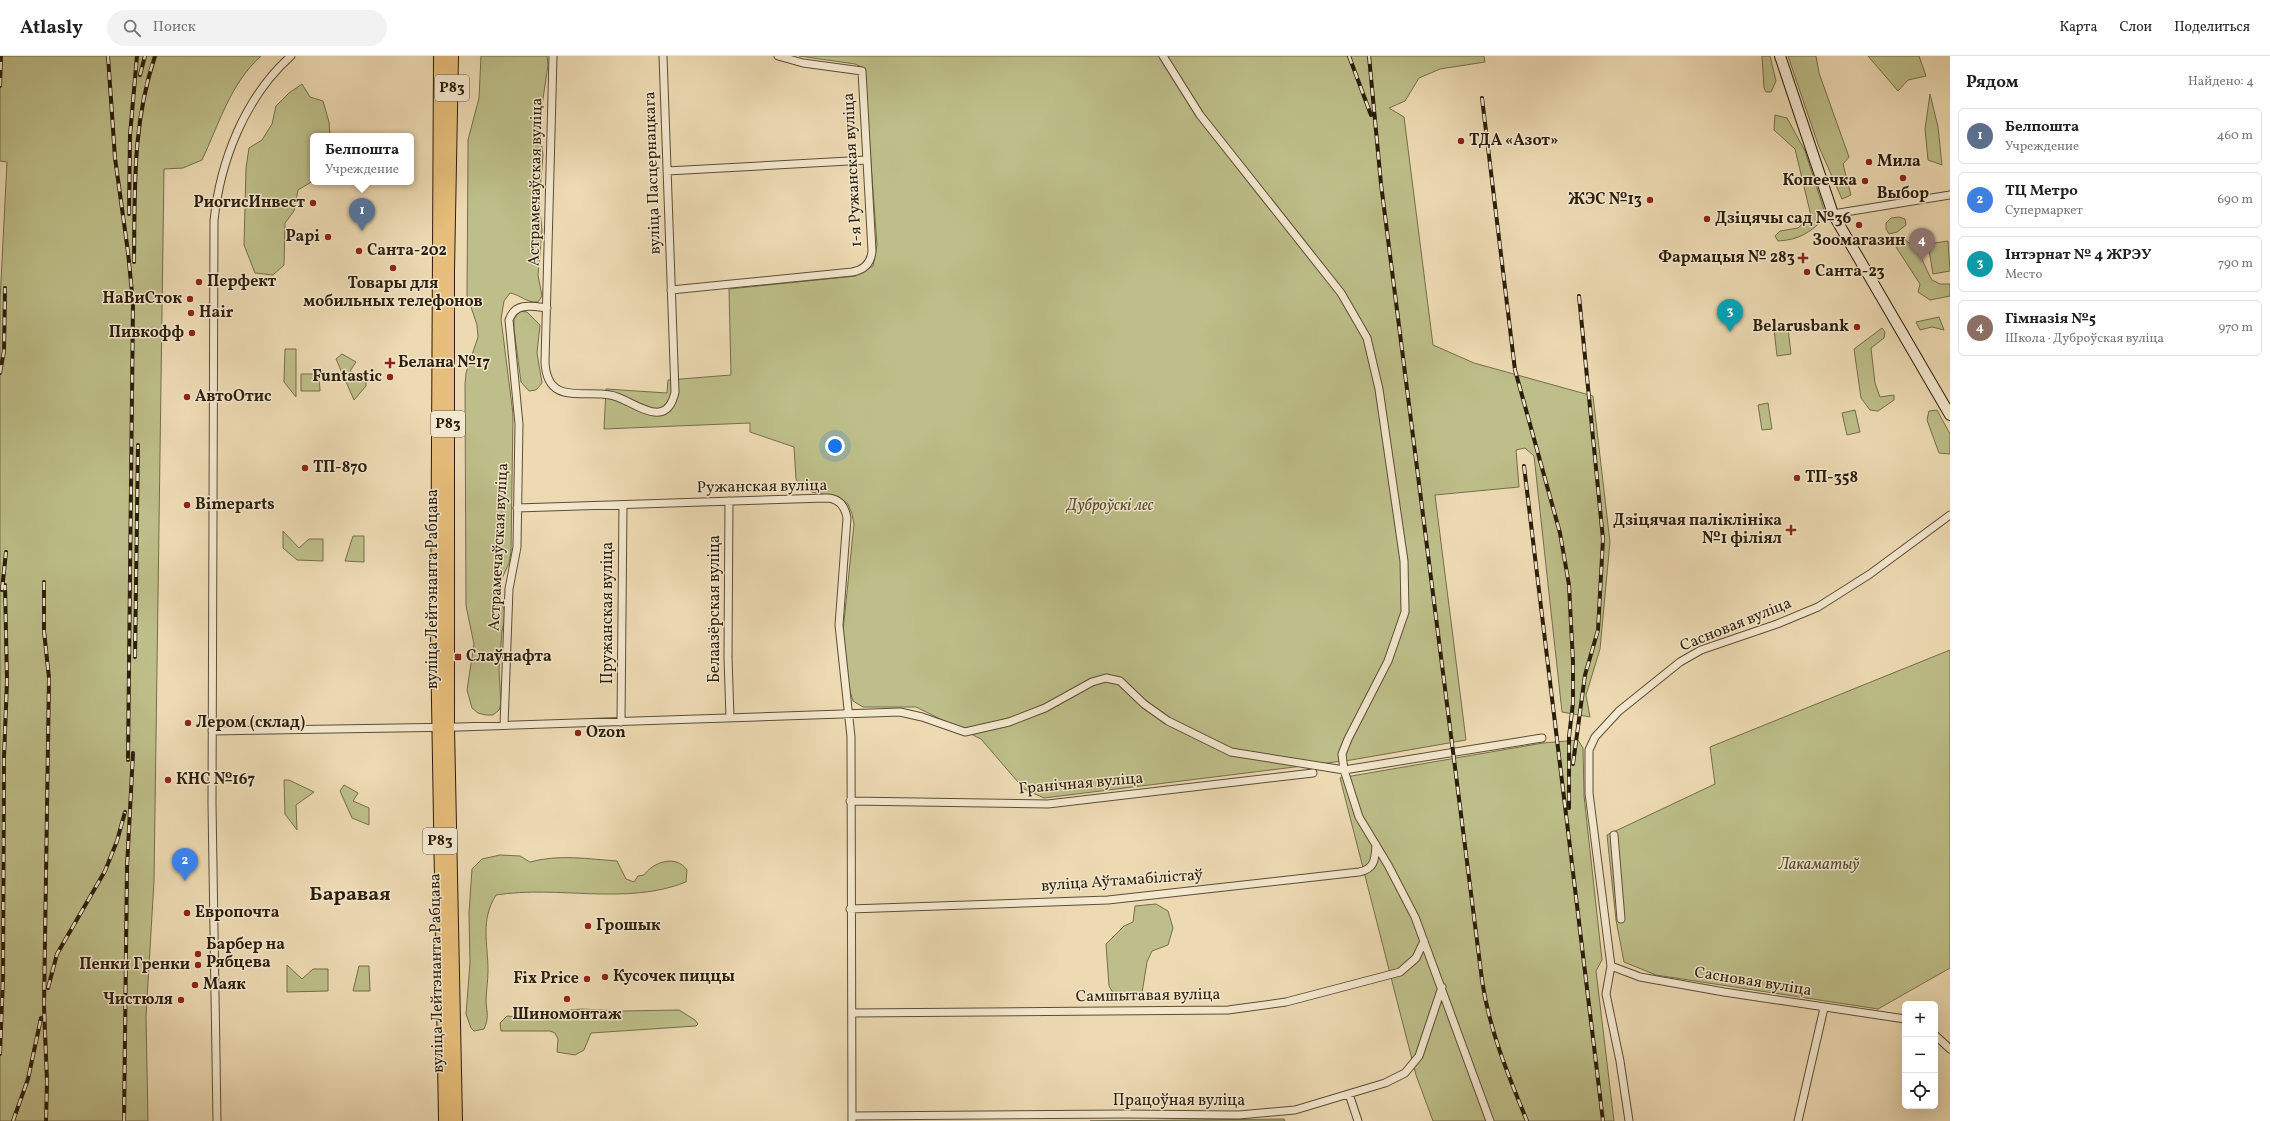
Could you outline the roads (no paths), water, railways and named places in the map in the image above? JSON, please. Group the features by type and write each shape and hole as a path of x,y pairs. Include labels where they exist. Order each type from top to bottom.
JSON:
{"highway":[{"name":"вуліца Лейтэнанта Рабцава","path":"440,56 438,300 447,1018 445,1121"},
{"name":"вуліца Лейтэнанта Рабцава","path":"443,728 452,56"},
{"name":"вуліца Лейтэнанта Рабцава","path":"447,1018 456,1121"}],"main road":[{"path":"1780,56 1833,214 1950,415"}],"street":[{"path":"217,1121 212,731 213,241 216,200 225,165 248,111 265,83 291,56"},
{"name":"Астрамечаўская вуліца","path":"553,56 545,362 547,376 556,389 572,394"},
{"name":"вуліца Пасцернацкага","path":"572,394 611,395 639,409 652,412 659,411 670,404 675,392 663,56"},
{"name":"1-я Ружанская вуліца","path":"671,290 852,272 866,265 872,251 862,71 803,63 778,56"},
{"path":"1163,56 1200,115 1340,293 1367,338 1377,381 1404,561 1405,612 1388,661 1348,738 1342,754 1344,770 1359,817 1415,917 1490,1121"},
{"path":"667,171 866,160"},
{"path":"1833,214 1950,195"},
{"name":"Астрамечаўская вуліца","path":"504,725 509,589 516,558 517,508 518,424 509,320 516,309 528,305 547,308"},
{"name":"Ружанская вуліца","path":"517,508 832,498 837,500 844,508 847,518 839,625 842,673 849,713 851,737 850,909 852,1119"},
{"name":"Белаазёрская вуліца","path":"729,501 728,657 730,718"},
{"name":"Пружанская вуліца","path":"622,722 623,505"},
{"name":"Сасновая вуліца","path":"1629,1121 1620,1061 1606,994 1611,966 1589,793 1589,750 1595,738 1619,711 1680,662 1701,650 1777,624 1818,607 1870,574 1950,515"},
{"path":"212,731 443,728 900,712 922,717 965,732 1009,722 1045,708 1092,682 1106,678 1120,681 1144,704 1168,721 1231,752 1344,770 1542,738"},
{"name":"Гранічная вуліца","path":"850,801 1048,804 1313,773"},
{"path":"1614,835 1621,919"},
{"name":"вуліца Аўтамабілістаў","path":"850,909 1108,900 1359,872 1368,870 1373,864 1376,845"},
{"name":"Самшытавая вуліца","path":"852,1013 1205,1010 1266,1006 1400,972 1416,958 1424,941"},
{"name":"Сасновая вуліца","path":"1611,966 1640,977 1824,1008 1798,1121"},
{"name":"Працоўная вуліца","path":"852,1119 1254,1115 1295,1110 1393,1080 1411,1069 1419,1056 1442,987"},
{"path":"1824,1008 1902,1019"},
{"path":"1937,1037 1950,1049"},
{"path":"1349,1094 1358,1121"}],"railway":[{"path":"0,86 1,56"},
{"path":"108,56 115,158 128,252 133,303 128,760"},
{"path":"129,214 130,135 137,56"},
{"path":"140,75 145,56"},
{"path":"134,262 136,158 142,107 155,56"},
{"path":"1349,56 1371,115"},
{"path":"1369,56 1381,184 1482,980 1494,1034 1527,1121"},
{"path":"1482,98 1515,370 1560,533 1569,585 1573,662 1573,703 1569,737 1569,808"},
{"path":"0,373 4,351 5,288"},
{"path":"1573,764 1585,675 1598,630 1603,539 1579,296"},
{"path":"135,657 138,445"},
{"path":"1524,466 1603,1121"},
{"path":"2,590 6,552"},
{"path":"44,582 44,631 49,678 44,1006 47,1081 46,1121"},
{"path":"0,1054 3,978 4,757 7,681 5,585"},
{"path":"124,1121 127,867 133,753"},
{"path":"48,988 57,954 105,871 117,841 125,812"},
{"path":"13,1121 28,1079 41,1018"}],"place":[{"name":"ТДА «Азот»","path":"1461,141"},
{"name":"Мила","path":"1869,162"},
{"name":"Выбор","path":"1903,178"},
{"name":"Копеечка","path":"1865,181"},
{"name":"ЖЭС №13","path":"1650,200"},
{"name":"РиогисИнвест","path":"313,203"},
{"name":"Дзіцячы сад №36","path":"1707,219"},
{"name":"Зоомагазин","path":"1859,225"},
{"name":"Белпошта","path":"362,231"},
{"name":"Papi","path":"328,237"},
{"name":"Санта-202","path":"359,251"},
{"name":"Фармацыя № 283","path":"1803,258"},
{"name":"Гімназія №5","path":"1922,261"},
{"name":"Товары для мобильных телефонов","path":"393,268"},
{"name":"Санта-23","path":"1807,272"},
{"name":"Перфект","path":"199,282"},
{"name":"НаВиСток","path":"190,299"},
{"name":"Hair","path":"191,313"},
{"name":"Belarusbank","path":"1857,327"},
{"name":"Інтэрнат № 4 ЖРЭУ","path":"1730,332"},
{"name":"Пивкофф","path":"192,333"},
{"name":"Белана №17","path":"390,363"},
{"name":"Funtastic","path":"390,377"},
{"name":"АвтоОтис","path":"187,397"},
{"name":"ТП-870","path":"305,468"},
{"name":"ТП-358","path":"1797,478"},
{"name":"Bimeparts","path":"187,505"},
{"name":"Дзіцячая паліклініка №1 філіял","path":"1791,530"},
{"name":"Слаўнафта","path":"458,657"},
{"name":"Лером (склад)","path":"188,723"},
{"name":"Ozon","path":"578,733"},
{"name":"КНС №167","path":"168,780"},
{"name":"ТЦ Метро","path":"185,881"},
{"name":"Европочта","path":"187,913"},
{"name":"Грошык","path":"588,926"},
{"name":"Барбер на Рябцева","path":"198,954"},
{"name":"Пенки Гренки","path":"198,965"},
{"name":"Кусочек пиццы","path":"605,977"},
{"name":"Fix Price","path":"587,979"},
{"name":"Маяк","path":"195,985"},
{"name":"Шиномонтаж","path":"567,999"},
{"name":"Чистюля","path":"181,1000"}],"district":[{"name":"Баравая","path":"350,895"}],"park label":[{"name":"Дуброўскі лес","path":"1110,506"},
{"name":"Лакаматыў","path":"1819,865"}]}
